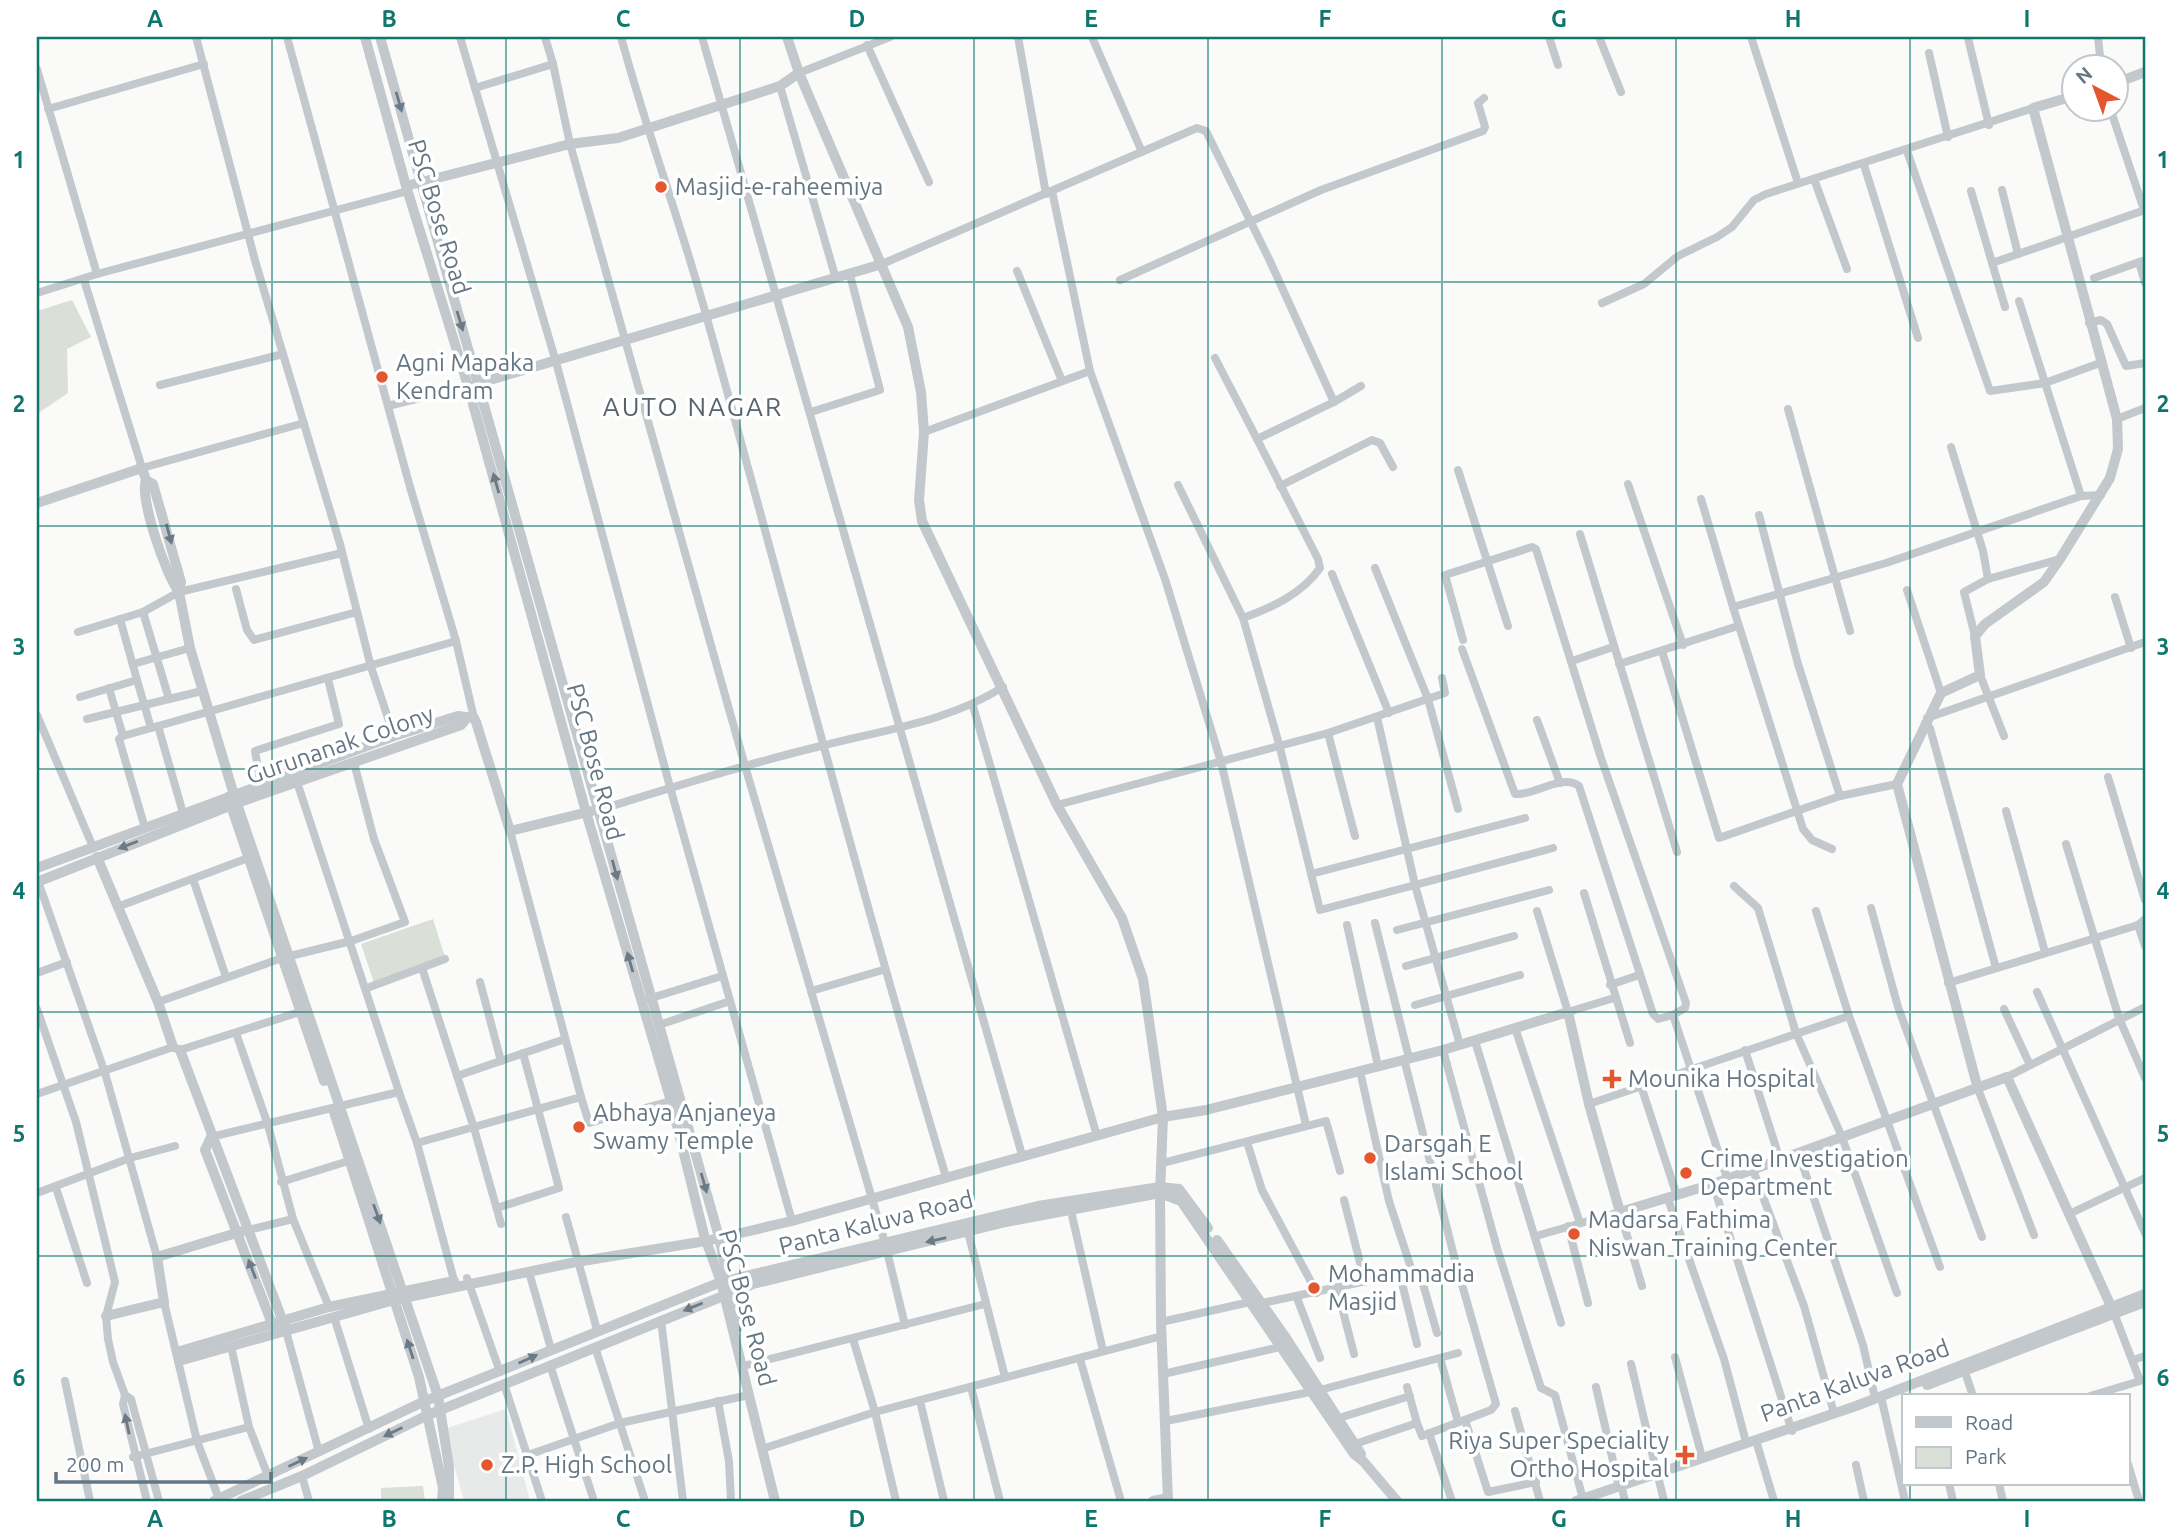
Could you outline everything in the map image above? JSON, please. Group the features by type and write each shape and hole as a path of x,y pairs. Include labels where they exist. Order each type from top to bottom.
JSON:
{"street":[{"path":"195,37 248,233 342,552 371,667 394,736"},
{"path":"287,37 388,406 456,641 470,718 510,831 589,1123 671,1101"},
{"name":"PSC Bose Road","path":"365,37 407,188 468,386 586,812 647,1000 705,1238 725,1281 775,1501"},
{"path":"380,37 434,236 480,383 536,595 599,810 647,1000 659,1025 719,1237 725,1281"},
{"path":"460,37 556,362 670,787 792,1221"},
{"path":"545,37 570,144 745,766 886,1247 905,1325"},
{"path":"621,37 646,128 707,317 883,970 946,1177"},
{"path":"702,37 779,296 1022,1155"},
{"path":"788,37 799,74 908,327 915,355 923,432 919,500 922,521 1057,805 1122,918 1143,979 1163,1117 1160,1190 1161,1322 1168,1500 1153,1501"},
{"path":"37,293 248,233 335,213 421,181 570,144 618,138 780,86 799,74 890,37"},
{"path":"1018,37 1049,193 1090,371 1165,579 1221,762 1307,1125"},
{"path":"1092,37 1142,152"},
{"path":"1549,37 1558,65"},
{"path":"1599,37 1620,92"},
{"path":"1751,37 1798,183"},
{"path":"1968,38 1989,125"},
{"path":"867,45 929,182"},
{"path":"1929,53 1948,137"},
{"path":"48,109 204,64"},
{"path":"475,88 553,64"},
{"path":"37,69 97,274"},
{"path":"780,86 836,279"},
{"path":"1119,280 1321,190 1483,131 1485,127 1478,103 1484,98"},
{"path":"1602,303 1644,285 1678,256 1725,232 1754,200 1798,183 1864,165 2060,100"},
{"path":"1975,636 1985,624 2043,582 2101,495 2115,466 2117,419 2033,108"},
{"path":"1992,263 2145,210 2115,122"},
{"path":"388,406 556,362 850,275 882,264 1197,128 1204,129 1252,223 1334,402"},
{"path":"1907,151 1988,390 1993,392 2045,383 2100,363"},
{"path":"1864,165 1918,338"},
{"path":"1814,179 1847,269"},
{"path":"2002,190 2018,254"},
{"path":"1971,191 2005,307"},
{"path":"2094,278 2142,261 2145,283"},
{"path":"1017,271 1062,381"},
{"path":"811,412 880,390 850,275"},
{"path":"84,280 146,480 153,484 163,515 181,582 178,592 190,648 248,858 286,958"},
{"path":"2019,301 2081,496"},
{"path":"2089,323 2101,320 2107,324 2126,366 2145,363"},
{"path":"160,384 283,354"},
{"path":"1215,358 1318,559 1320,568 1313,578 1272,607 1243,618"},
{"path":"923,432 1090,371"},
{"path":"1257,439 1361,386"},
{"path":"2117,419 2145,408"},
{"path":"1788,409 1850,631"},
{"path":"37,503 142,468 304,423"},
{"path":"1280,486 1372,440 1380,443 1393,467"},
{"path":"1951,447 1978,533 1988,579"},
{"path":"1458,470 1508,626"},
{"path":"1628,484 1683,645"},
{"path":"1178,485 1243,618 1279,744 1318,906 1323,910 1553,848"},
{"path":"1734,607 1978,533 2081,496 2101,495"},
{"path":"1701,499 1738,626 1798,812 1808,838 1832,849"},
{"path":"1759,515 1798,664 1840,796"},
{"path":"1580,534 1677,852"},
{"path":"1536,549 1601,758 1686,1003 1685,1008 1673,1015 1661,1019 1654,1016 1579,786 1573,782 1560,783 1518,795 1513,792 1462,644 1445,575 1486,561 1536,549"},
{"path":"78,632 143,612 178,592 342,552"},
{"path":"2004,736 1980,675 1975,636 1964,592 1988,579 2060,559"},
{"path":"1375,569 1428,699 1458,809"},
{"path":"1332,574 1389,713"},
{"path":"236,589 247,630 254,640 357,612"},
{"path":"1907,590 1941,693"},
{"path":"2115,597 2131,648"},
{"path":"143,612 169,699"},
{"path":"120,619 144,705 155,727 183,813"},
{"path":"1619,664 1738,626"},
{"path":"145,828 119,739 123,736 456,641"},
{"path":"1926,720 2145,642"},
{"path":"1572,661 1613,647"},
{"path":"133,664 190,648"},
{"path":"1662,651 1719,838 1840,796 1897,784"},
{"path":"1980,675 1941,693 1897,784 1978,1090 2034,1235"},
{"path":"1057,805 1328,733 1377,717 1447,692 1442,678"},
{"path":"261,785 255,751 338,727 340,722 328,679"},
{"path":"80,696 137,680"},
{"path":"510,831 599,810 745,766 902,728 973,706 1003,687"},
{"path":"109,688 123,736"},
{"path":"87,719 202,691"},
{"path":"973,706 1097,1136"},
{"path":"37,715 158,1002 211,1137 205,1150 243,1231 280,1327 319,1452"},
{"name":"Gurunanak Colony","path":"37,868 95,852 232,800 261,785 394,736 458,716 470,718"},
{"path":"1377,717 1415,885 1460,1045"},
{"name":"Gurunanak Colony","path":"38,881 145,828 183,813 297,782 461,725 470,718"},
{"path":"1537,720 1560,783"},
{"path":"1926,720 1996,968"},
{"path":"1328,733 1355,836"},
{"path":"158,1002 226,977 351,941 405,922 374,839 354,763"},
{"path":"2108,777 2145,900"},
{"path":"297,782 417,1143 455,1284"},
{"path":"232,800 353,1159 425,1401 443,1488 442,1501"},
{"path":"2006,811 2045,952"},
{"path":"1311,874 1525,818"},
{"path":"2066,844 2119,1018 2145,1078"},
{"path":"117,907 248,858"},
{"path":"193,879 226,977"},
{"path":"38,881 105,1073 130,1158 157,1257 164,1302 197,1441 217,1500"},
{"path":"1734,886 1756,905 1796,1033 1842,1137 1897,1293"},
{"path":"1397,930 1549,890"},
{"path":"1584,893 1614,998 1630,1043"},
{"path":"1871,908 1898,1007 1982,1237"},
{"path":"1537,911 1568,1012 1589,1104 1642,1286"},
{"path":"1816,911 1849,1016 1940,1267"},
{"path":"1948,983 2141,922 2145,946"},
{"path":"1339,1418 1409,1392 1421,1435 1491,1410 1496,1402 1455,1260 1375,923"},
{"path":"1348,925 1378,1066"},
{"path":"1406,966 1514,936"},
{"path":"367,988 445,959"},
{"path":"37,973 67,962"},
{"path":"422,968 474,1128 501,1224"},
{"path":"811,992 883,970"},
{"path":"1415,1005 1520,975"},
{"path":"1611,985 1639,975"},
{"path":"647,1000 722,976"},
{"path":"480,982 501,1060"},
{"path":"2036,992 2145,1233"},
{"path":"178,1356 393,1296 576,1259 719,1237 792,1221 1163,1117 1206,1110 1443,1050 1614,998"},
{"path":"659,1025 730,1001"},
{"path":"1536,1236 1713,1184 1978,1090 2145,1007"},
{"path":"37,1009 76,1122 86,1175 116,1282 106,1316 113,1362 125,1395 131,1399 159,1501"},
{"path":"2004,1009 2030,1066"},
{"path":"37,1094 303,1011"},
{"path":"1673,1015 1727,1178"},
{"path":"1589,1104 1849,1016"},
{"path":"1514,1028 1580,1223"},
{"path":"236,1033 268,1125 293,1219 332,1312 369,1429"},
{"path":"457,1076 565,1039"},
{"path":"1475,1041 1561,1323"},
{"path":"1443,1050 1497,1248 1541,1388 1555,1395 1584,1501"},
{"path":"1745,1051 1780,1160"},
{"path":"497,1208 559,1188 523,1053"},
{"path":"1360,1071 1389,1201 1412,1271"},
{"path":"2007,1077 2112,1310 2140,1381 2106,1394"},
{"path":"1641,1086 1672,1197 1724,1359 1746,1442"},
{"path":"211,1137 400,1092"},
{"path":"417,1143 581,1097"},
{"path":"1162,1163 1307,1125 1328,1123 1340,1171"},
{"path":"1248,1142 1262,1190 1317,1293"},
{"path":"37,1193 130,1158 174,1146"},
{"path":"1798,1154 1863,1345 1905,1501"},
{"path":"281,1182 353,1159"},
{"path":"353,1159 406,1294 438,1396 449,1467 449,1501"},
{"path":"1753,1170 1804,1306 1834,1413"},
{"path":"2069,1214 2145,1178"},
{"path":"1713,1184 1791,1430"},
{"path":"1160,1190 1175,1187 1188,1199 1262,1303 1354,1454 1397,1501"},
{"path":"56,1188 87,1283"},
{"path":"1160,1190 1181,1201 1280,1347 1339,1418 1363,1461"},
{"name":"Panta Kaluva Road","path":"217,1500 425,1401 725,1281 1071,1211 1160,1190"},
{"name":"Panta Kaluva Road","path":"241,1501 254,1498 302,1476 428,1415 728,1293 1038,1206 1160,1190"},
{"path":"1344,1200 1366,1282"},
{"path":"1071,1211 1103,1351"},
{"path":"566,1217 597,1330"},
{"path":"157,1257 293,1219"},
{"path":"1569,1226 1588,1303"},
{"path":"968,1232 1005,1377"},
{"path":"469,1281 529,1272 576,1259"},
{"path":"1262,1303 1297,1298 1412,1271 1421,1272 1437,1333"},
{"path":"529,1272 551,1349"},
{"path":"1400,1275 1417,1344"},
{"path":"469,1281 500,1372"},
{"path":"1337,1288 1354,1354"},
{"path":"728,1293 781,1501"},
{"name":"Panta Kaluva Road","path":"1657,1475 1757,1444 1834,1413 1965,1372 2145,1294"},
{"path":"1297,1298 1320,1358"},
{"path":"1161,1322 1250,1301"},
{"path":"106,1316 164,1302"},
{"name":"Panta Kaluva Road","path":"1584,1501 1702,1457 1879,1399 2112,1310 2145,1302"},
{"path":"747,1365 985,1304"},
{"path":"661,1320 683,1501"},
{"path":"178,1356 231,1346 280,1327"},
{"path":"768,1447 875,1412 1162,1336"},
{"path":"853,1339 875,1412 896,1501"},
{"path":"231,1346 249,1427 268,1476"},
{"path":"595,1347 645,1501"},
{"path":"1163,1374 1280,1347"},
{"path":"1166,1421 1315,1390 1458,1353"},
{"path":"2133,1360 2145,1356"},
{"path":"1675,1357 1702,1457"},
{"path":"1440,1358 1488,1492 1536,1482"},
{"path":"1080,1359 1121,1501"},
{"path":"1631,1364 1664,1501"},
{"path":"550,1365 594,1501"},
{"path":"1965,1372 1972,1394"},
{"path":"65,1381 90,1501"},
{"path":"504,1384 542,1501"},
{"path":"1596,1387 1625,1501"},
{"path":"971,1388 1000,1501"},
{"path":"125,1395 122,1404 146,1501"},
{"path":"528,1455 620,1423 673,1409 749,1395"},
{"path":"718,1401 729,1461 731,1501"},
{"path":"920,1401 944,1501"},
{"path":"1515,1412 1540,1501"},
{"path":"1355,1444 1417,1423"},
{"path":"134,1457 249,1427"},
{"path":"1429,1433 1452,1501"},
{"path":"1757,1444 1773,1501"},
{"path":"1856,1465 1864,1501"},
{"path":"2130,1471 2139,1501"},
{"path":"302,1476 309,1501"}],"shaded area":[{"name":"Z.P. High School","path":"506,1409 530,1501 464,1501 444,1429"}],"green space":[{"path":"72,300 91,337 67,349 68,393 37,414 37,311"},
{"path":"433,919 445,957 374,983 361,944"},
{"path":"423,1486 425,1501 381,1501 381,1488"}],"place":[{"name":"Masjid-e-raheemiya","path":"661,187"},
{"name":"Agni Mapaka Kendram","path":"382,377"},
{"name":"Mounika Hospital","path":"1612,1079"},
{"name":"Abhaya Anjaneya Swamy Temple","path":"579,1127"},
{"name":"Darsgah E Islami School","path":"1370,1158"},
{"name":"Crime Investigation Department","path":"1686,1173"},
{"name":"Madarsa Fathima Niswan Training Center","path":"1574,1234"},
{"name":"Mohammadia Masjid","path":"1314,1288"},
{"name":"Riya Super Speciality Ortho Hospital","path":"1685,1455"},
{"name":"Z.P. High School","path":"487,1465"}],"district":[{"name":"AUTO NAGAR","path":"693,407"}]}
